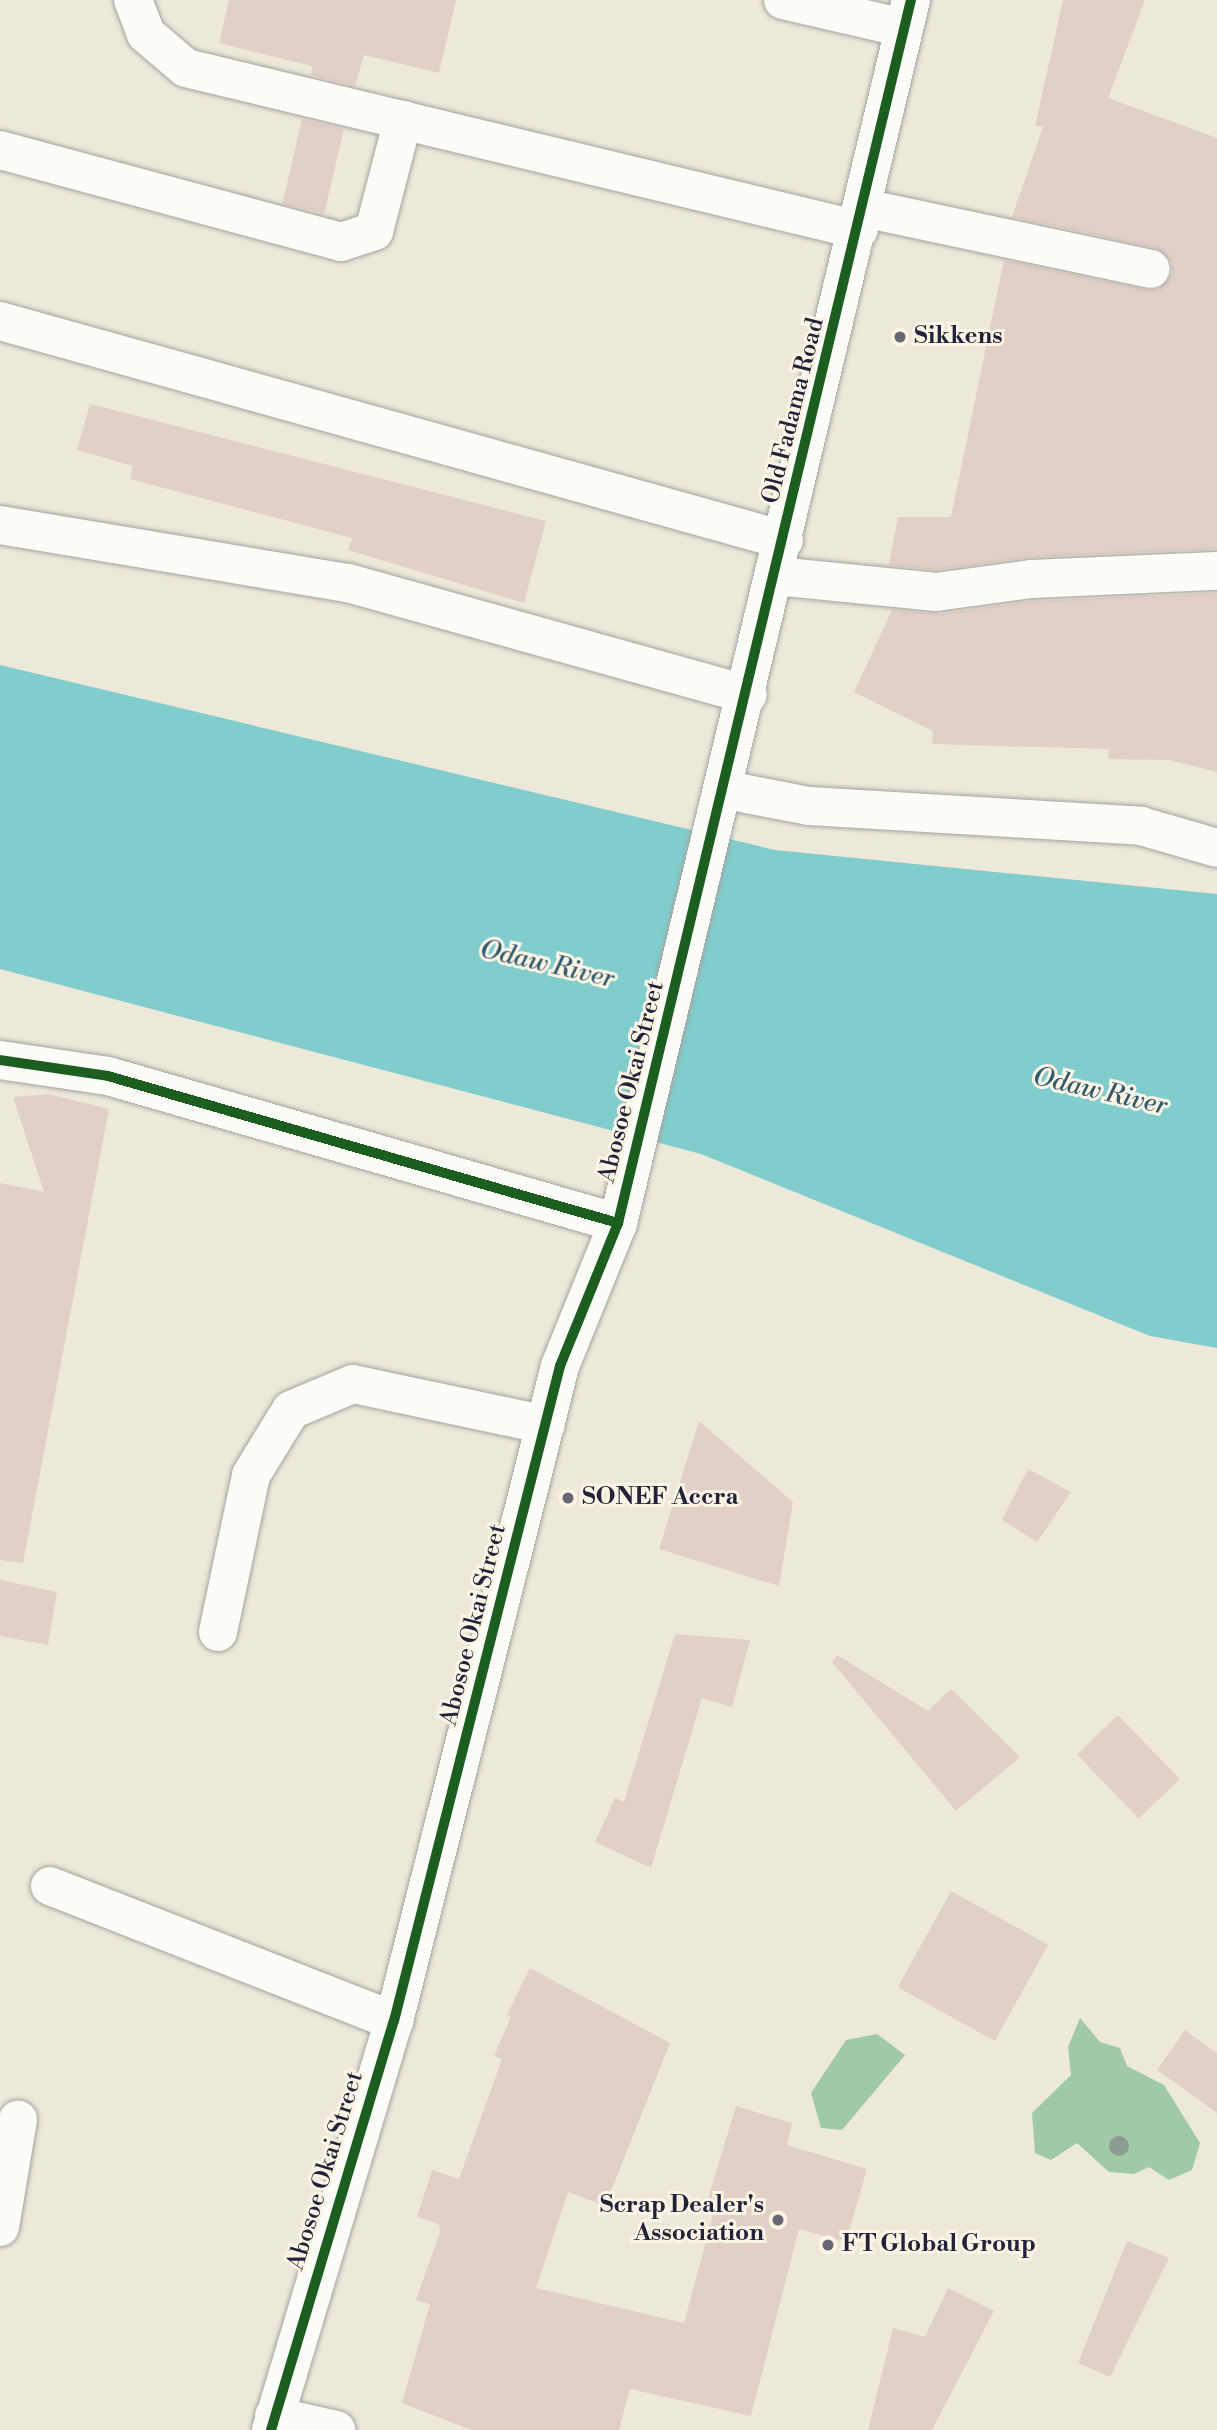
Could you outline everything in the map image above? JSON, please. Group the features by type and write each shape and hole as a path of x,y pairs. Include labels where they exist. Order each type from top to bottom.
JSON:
{"street":[{"path":"133,0 146,34 186,68 403,120 861,219 1151,269"},
{"path":"783,0 907,14"},
{"name":"Old Fadama Road","path":"717,832 907,14"},
{"path":"0,150 341,242 374,231 403,120"},
{"path":"0,321 780,558 936,592 1031,579 1217,570"},
{"path":"0,525 348,583 748,695"},
{"path":"726,790 808,806 1141,826 1217,848"},
{"name":"Abosoe Okai Street","path":"272,2423 394,2021 559,1366 622,1208 717,832"},
{"path":"0,1060 108,1076 622,1208"},
{"path":"218,1632 251,1475 291,1410 353,1384 546,1425"},
{"path":"50,1886 394,2021"},
{"path":"0,2227 18,2120"},
{"path":"272,2423 336,2430"}],"green space":[{"path":"1080,2018 1100,2042 1120,2048 1127,2066 1164,2085 1200,2143 1192,2170 1169,2180 1149,2167 1134,2174 1109,2172 1077,2143 1051,2160 1035,2153 1032,2113 1071,2075 1068,2047"},
{"path":"877,2034 905,2055 842,2130 821,2128 811,2093 846,2040"}],"water":[{"name":"Odaw River","path":"0,665 775,850 1217,894 1217,1348 1150,1336 701,1154 0,969"}],"building":[{"path":"229,0 456,0 439,73 364,55 355,86 311,75 312,66 219,43"},
{"path":"1063,0 1145,0 1108,98 1217,138 1217,549 1030,557 936,570 889,565 898,517 951,517 1004,260 1146,290 1158,290 1172,274 1172,262 1156,248 1012,217 1043,127 1035,126"},
{"path":"302,119 344,129 324,213 282,204"},
{"path":"90,404 546,521 524,603 348,550 352,538 130,479 133,466 77,450"},
{"path":"1217,593 1217,772 1169,760 1108,759 1109,749 932,744 933,731 854,692 892,610 939,614 1033,601"},
{"path":"48,1094 109,1109 23,1563 0,1560 0,1183 44,1192 13,1097"},
{"path":"699,1421 793,1502 779,1586 659,1549"},
{"path":"1028,1469 1071,1492 1037,1542 1002,1520"},
{"path":"0,1580 57,1592 48,1645 0,1636"},
{"path":"675,1634 750,1640 732,1707 702,1698 651,1868 595,1842 615,1798 624,1802"},
{"path":"837,1655 928,1711 951,1689 1020,1757 956,1811 832,1662"},
{"path":"1118,1715 1180,1779 1139,1819 1077,1755"},
{"path":"951,1891 1048,1945 995,2041 898,1987"},
{"path":"530,1968 670,2043 605,2206 568,2192 536,2288 684,2323 716,2204 707,2202 736,2106 792,2123 787,2145 867,2169 846,2242 799,2229 751,2416 630,2389 619,2430 471,2430 402,2403 430,2304 416,2300 440,2232 439,2224 417,2217 432,2170 459,2179 502,2059 494,2056 511,2017 507,2015"},
{"path":"1185,2030 1217,2053 1217,2113 1157,2070"},
{"path":"1127,2241 1169,2258 1110,2377 1078,2363"},
{"path":"948,2288 994,2311 932,2430 868,2430 893,2328 925,2337"}],"cycle path":[{"path":"271,2430 394,2021 560,1366 618,1223 911,0"},
{"path":"0,1060 108,1076 618,1223"}],"place":[{"name":"Sikkens","path":"900,337"},
{"name":"SONEF Accra","path":"568,1498"},
{"name":"Scrap Dealer's Association","path":"778,2220"},
{"name":"FT Global Group","path":"828,2245"}]}
